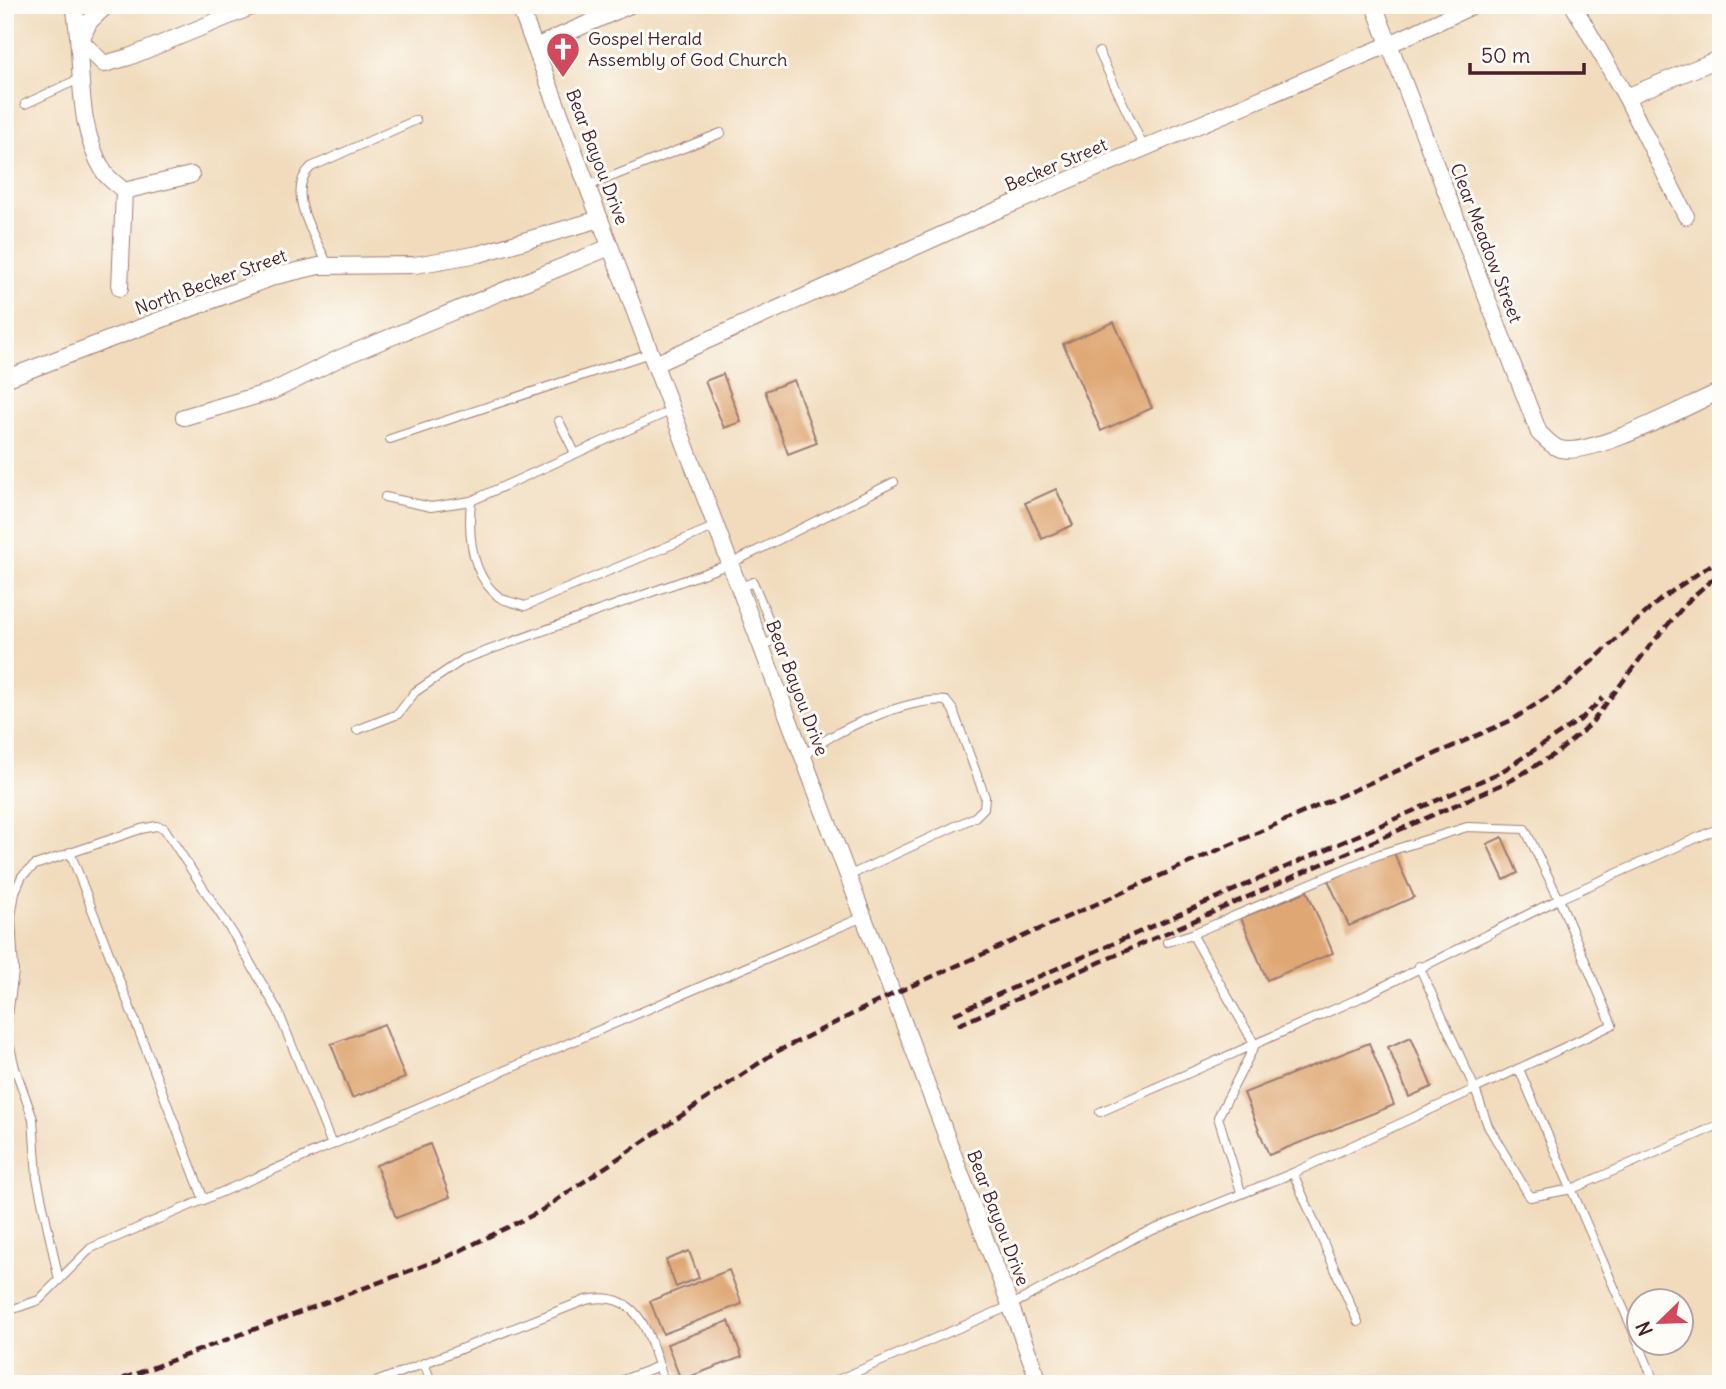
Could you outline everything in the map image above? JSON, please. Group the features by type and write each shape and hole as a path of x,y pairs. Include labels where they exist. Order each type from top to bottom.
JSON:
{"street":[{"path":"74,5 81,41 82,115 104,174 124,191"},
{"path":"81,41 89,22 107,5"},
{"path":"81,41 104,64 129,57 256,5"},
{"name":"Bear Bayou Drive","path":"519,5 1040,1384"},
{"path":"535,47 630,5"},
{"name":"Clear Meadow Street","path":"1374,5 1539,433 1557,448 1579,450 1605,442 1721,391"},
{"name":"Becker Street","path":"653,358 1390,44 1474,5"},
{"path":"1573,5 1626,97 1686,216"},
{"path":"1626,97 1721,58"},
{"path":"124,191 191,175"},
{"path":"120,288 124,191"},
{"name":"North Becker Street","path":"5,379 276,276 328,265 415,265 441,261 479,254 600,219"},
{"path":"184,417 274,391 340,358 610,247"}],"lane":[{"path":"1099,52 1144,148"},
{"path":"25,104 81,78"},
{"path":"328,265 299,191 304,174 311,167 416,121"},
{"path":"587,186 722,133"},
{"path":"390,439 653,358"},
{"path":"385,497 431,508 471,501 672,410"},
{"path":"559,421 575,453"},
{"path":"357,730 398,713 415,692 464,659 730,564 894,482"},
{"path":"471,501 468,533 482,578 501,599 525,606 716,526"},
{"path":"803,758 819,743 897,710 934,699 946,701 953,710 985,797 984,808 975,817 848,876"},
{"path":"59,1280 37,1178 33,1119 15,1068 6,1031 14,971 11,916 15,892 22,876 35,864 141,829 156,826 164,828 234,935 278,1011 332,1145"},
{"path":"828,1384 1010,1306 1138,1236 1293,1173 1612,1026 1559,899 1525,830 1467,827 1380,854 1192,934 1167,942"},
{"path":"1100,1112 1360,998 1419,966 1559,899 1717,829 1721,837"},
{"path":"70,852 204,1200"},
{"path":"5,1312 39,1300 91,1248 863,917"},
{"path":"1192,934 1255,1045"},
{"path":"1419,966 1475,1089 1488,1126 1530,1198 1572,1189 1721,1124"},
{"path":"1241,1192 1218,1117 1255,1045"},
{"path":"1519,1069 1624,1309"},
{"path":"1293,1173 1358,1322"},
{"path":"371,1384 586,1300 606,1296 622,1300 637,1315 665,1384"},
{"path":"1645,1358 1655,1384"},
{"path":"424,1363 432,1384"},
{"path":"613,1384 659,1366"}],"building":[{"path":"1114,322 1152,408 1101,431 1063,344"},
{"path":"723,374 741,422 724,428 705,381"},
{"path":"794,380 817,443 788,454 765,391"},
{"path":"1056,489 1073,525 1042,539 1025,503"},
{"path":"1502,837 1518,873 1504,880 1487,844"},
{"path":"1393,851 1414,897 1349,926 1328,880"},
{"path":"1307,891 1333,953 1267,980 1241,918"},
{"path":"384,1024 405,1078 352,1098 331,1044"},
{"path":"1411,1037 1432,1087 1409,1097 1388,1047"},
{"path":"1369,1043 1394,1105 1269,1155 1244,1093"},
{"path":"430,1144 450,1197 396,1218 376,1165"},
{"path":"689,1251 699,1278 676,1287 666,1260"},
{"path":"729,1270 742,1304 663,1334 650,1301"},
{"path":"729,1321 742,1357 681,1380 667,1344"}],"railway":[{"path":"109,1384 449,1256 539,1212 774,1053 893,994 1512,720 1567,684 1662,598 1721,558"},
{"path":"958,1025 1512,780 1558,752 1590,725 1652,643 1691,598 1721,572"},
{"path":"954,1014 1501,772 1580,720 1603,698"}],"place":[{"name":"Gospel Herald Assembly of God Church","path":"563,79"}]}
